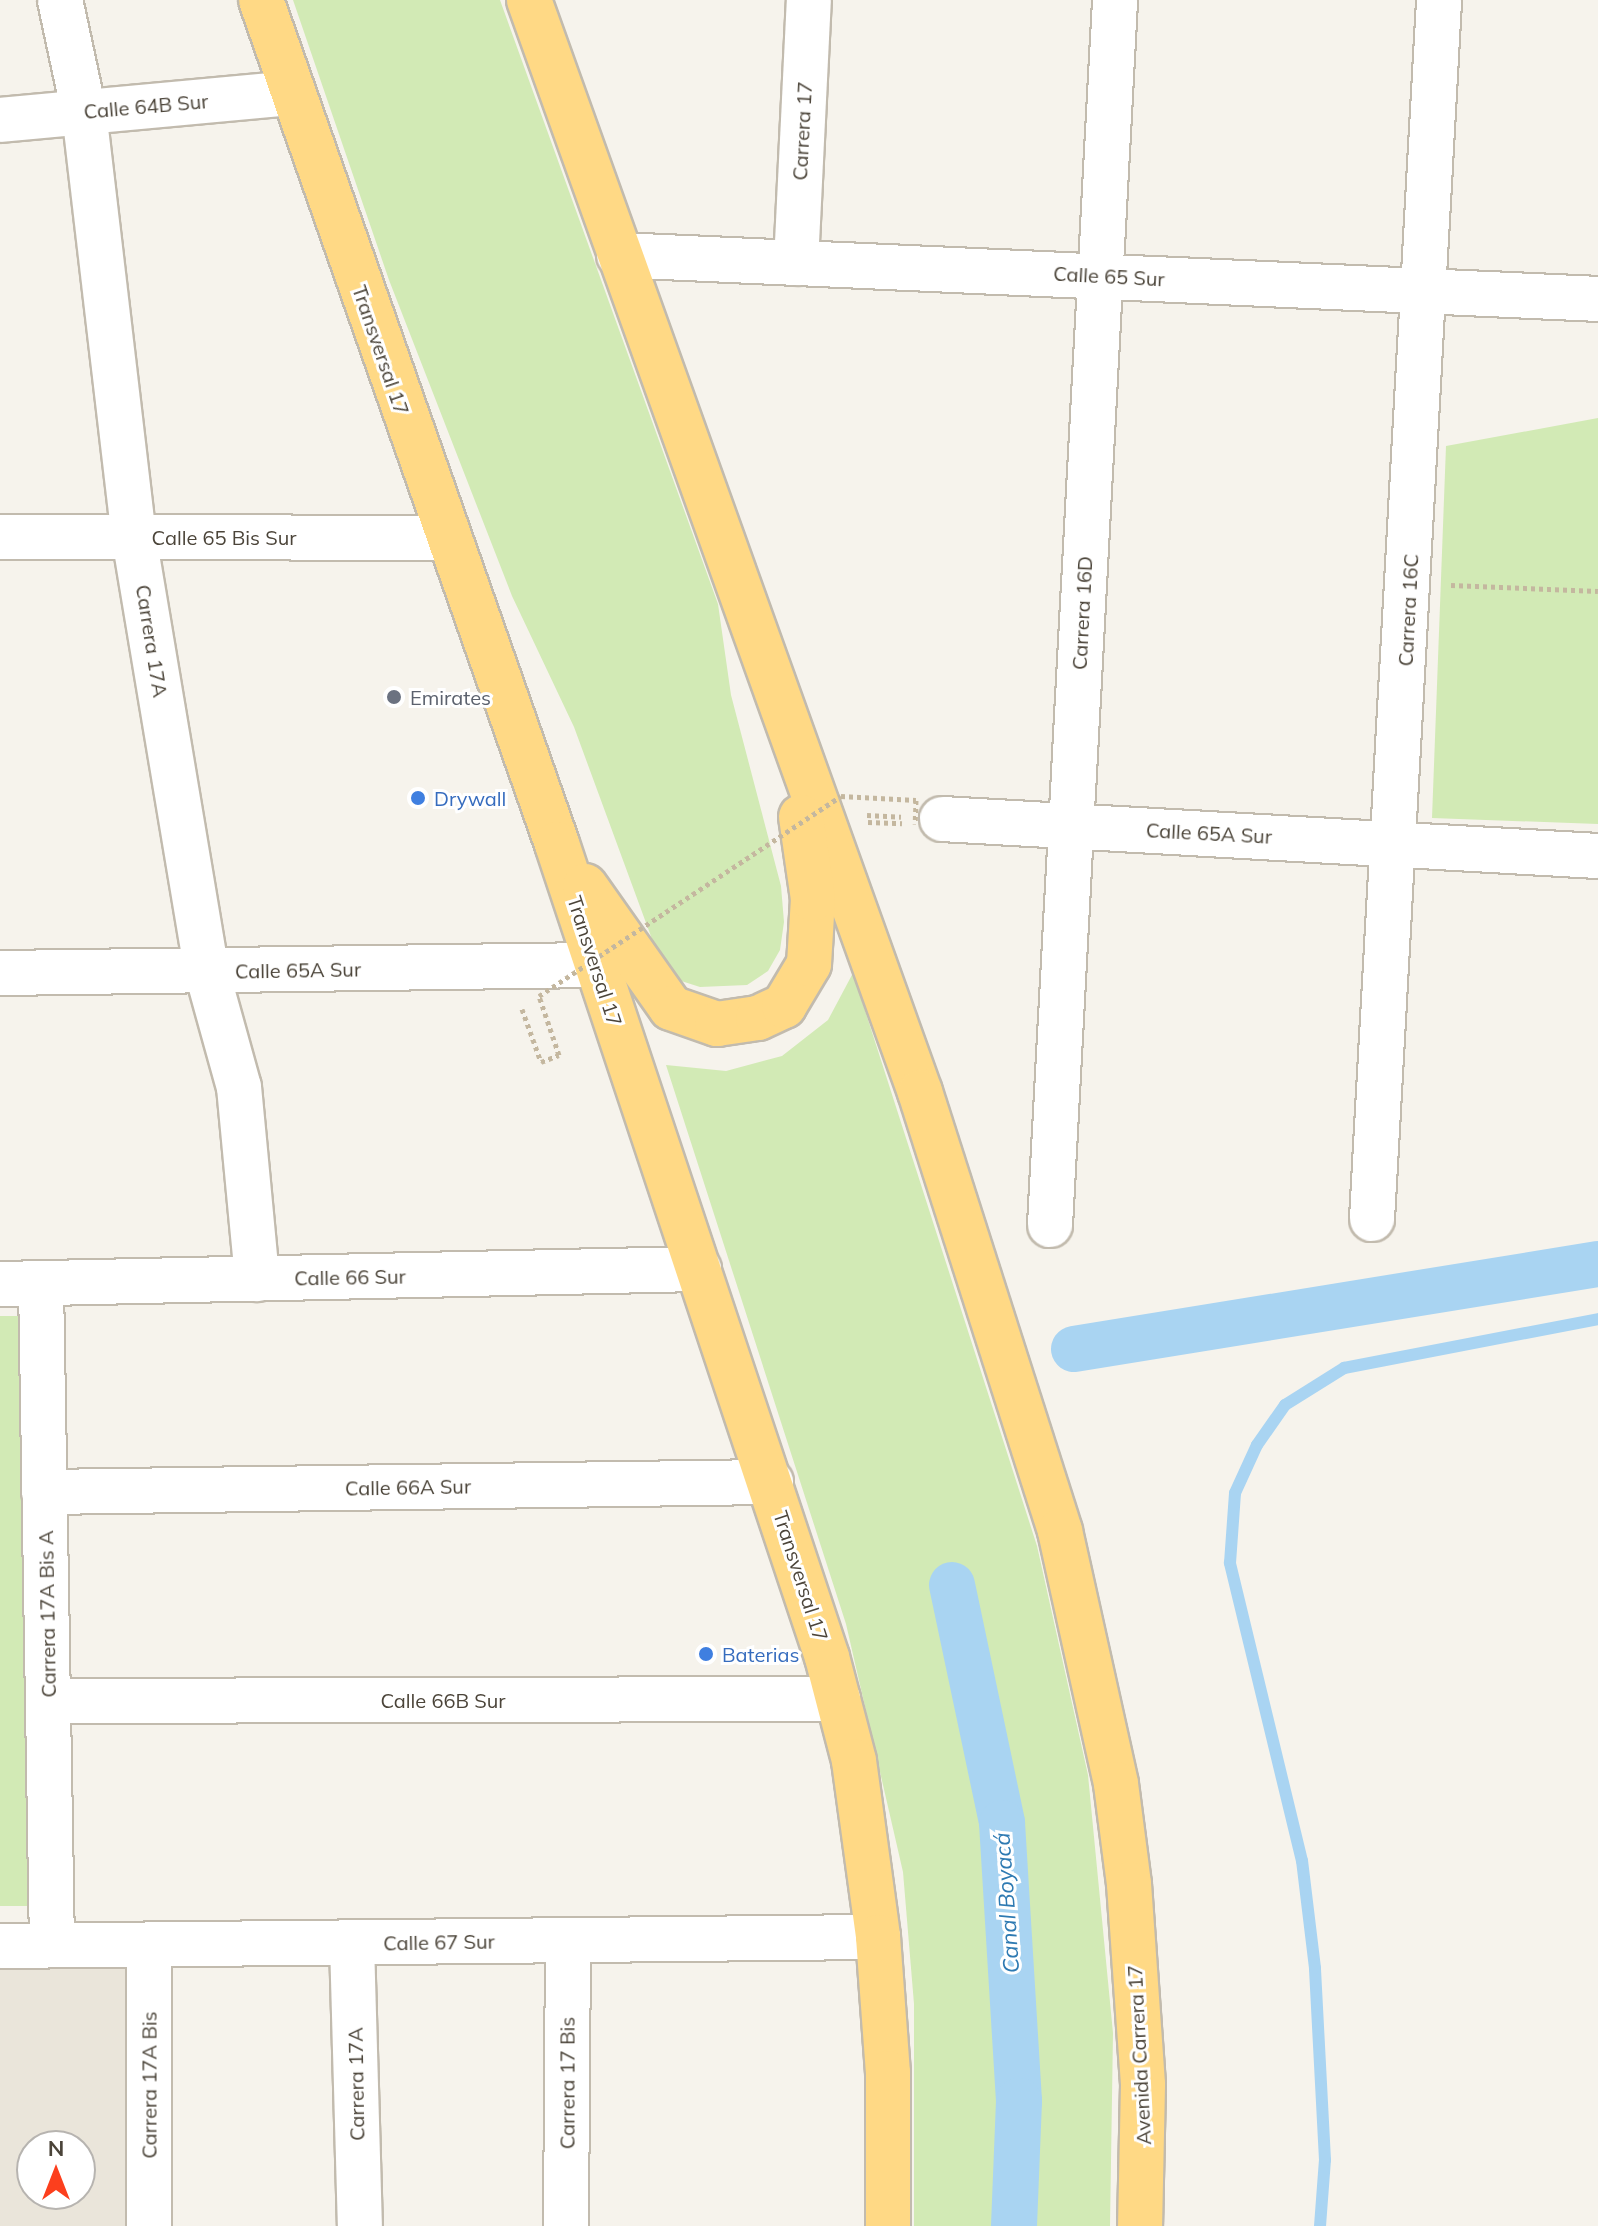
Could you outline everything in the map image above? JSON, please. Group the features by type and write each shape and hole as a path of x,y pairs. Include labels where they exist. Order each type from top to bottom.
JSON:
{"highway":[{"name":"Transversal 17","path":"261,0 447,538 557,844 771,1482 854,1761 878,1937"},
{"path":"529,0 786,717 842,816"},
{"path":"557,844 671,1008 717,1024 739,1024 784,1006 800,987 813,939 811,884 786,717"},
{"name":"Avenida Carrera 17","path":"842,816 925,1107 1052,1501 1116,1784 1129,1884 1143,2085 1140,2226"},
{"path":"878,1937 888,2073 888,2226"}],"street":[{"name":"Carrera 17A","path":"60,0 84,112 134,537 207,972 239,1087 257,1279"},
{"name":"Carrera 17","path":"796,263 809,0"},
{"name":"Carrera 16D","path":"1050,1225 1115,0"},
{"name":"Carrera 16C","path":"1372,1219 1410,584 1422,291 1439,0"},
{"name":"Calle 64B Sur","path":"0,120 293,93"},
{"name":"Calle 65 Sur","path":"619,255 1598,299"},
{"name":"Calle 65 Bis Sur","path":"0,537 447,538"},
{"name":"Calle 65A Sur","path":"928,822 1071,826 1598,856"},
{"name":"Calle 65A Sur","path":"0,973 596,965"},
{"name":"Calle 66 Sur","path":"20,1283 699,1269"},
{"name":"Carrera 17A Bis A","path":"20,1283 44,1492 52,1945"},
{"name":"Calle 66A Sur","path":"44,1492 771,1482"},
{"name":"Calle 66B Sur","path":"48,1701 838,1699"},
{"name":"Calle 67 Sur","path":"0,1946 878,1937"},
{"name":"Carrera 17 Bis","path":"566,2226 568,1940"},
{"name":"Carrera 17A","path":"352,1943 360,2226"},
{"name":"Carrera 17A Bis","path":"149,1945 149,2226"}],"path":[{"path":"1410,584 1598,591"},
{"path":"526,1018 541,1062 559,1055 539,996 841,796 916,800 928,822"},
{"path":"842,816 928,822"},
{"path":"842,816 928,822"}],"shaded area":[{"path":"0,1961 129,1964 129,2226 0,2226"}],"green space":[{"path":"293,0 500,0 718,604 731,695 781,886 784,922 780,950 768,971 747,985 700,987 675,979 656,950 574,727 512,596 389,280"},
{"path":"1598,418 1598,824 1432,818 1446,446"},
{"path":"853,973 1037,1546 1088,1775 1113,2033 1110,2226 914,2226 914,2004 903,1872 846,1624 666,1065 726,1071 782,1056 828,1020"},
{"path":"0,1316 24,1316 32,1906 0,1906"}],"waterway":[{"path":"1074,1349 1598,1264"},
{"path":"1320,2226 1325,2160 1315,1968 1302,1861 1230,1563 1235,1493 1257,1445 1285,1405 1344,1368 1598,1319"},
{"name":"Canal Boyacá","path":"952,1585 1002,1823 1019,2101 1014,2226"}],"place":[{"name":"Emirates","path":"394,697"},
{"name":"Drywall","path":"418,798"},
{"name":"Baterias","path":"706,1654"}]}
